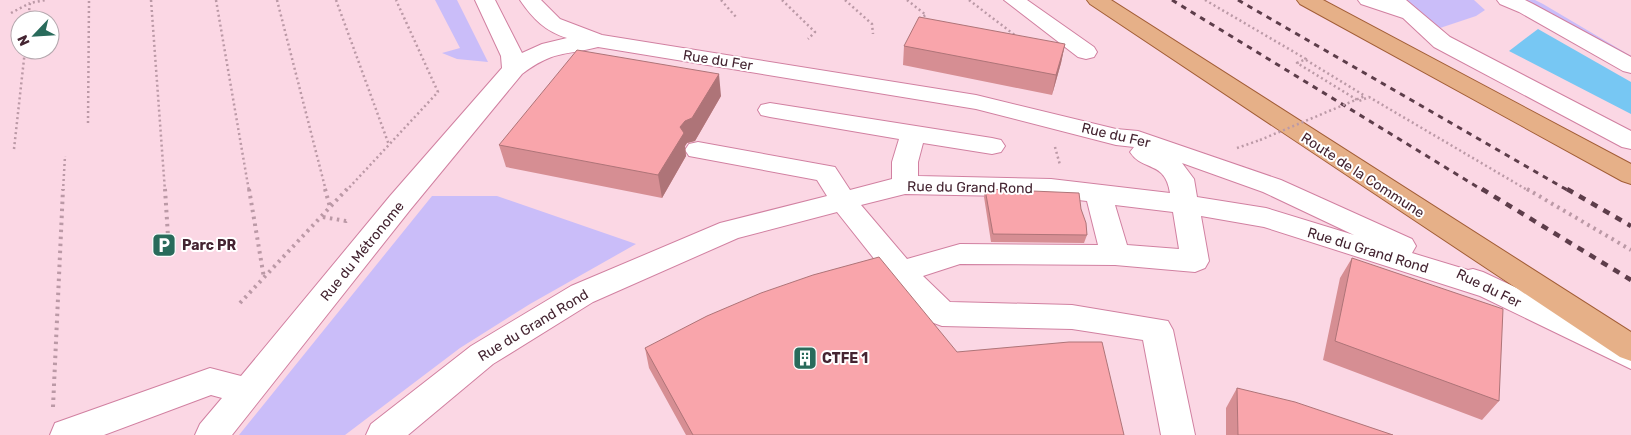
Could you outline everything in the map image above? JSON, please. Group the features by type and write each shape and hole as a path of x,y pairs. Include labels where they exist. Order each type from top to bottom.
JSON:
{"main road":[{"name":"Route de la Commune","path":"1096,0 1631,348"},
{"path":"1307,0 1631,175"}],"street":[{"path":"485,0 512,56 514,69"},
{"name":"Rue du Fer","path":"530,0 540,16 549,24 600,41 976,102 1116,137 1138,139 1162,146 1272,186 1362,226 1631,356"},
{"path":"1014,0 1086,52"},
{"path":"1368,0 1402,7 1442,42 1631,141"},
{"path":"1507,0 1526,8 1631,66"},
{"name":"Rue du Métronome","path":"212,435 400,203 514,69 533,54 545,49 600,41"},
{"path":"770,110 992,146"},
{"path":"904,185 905,162 913,133"},
{"path":"901,272 960,254 1114,255 1195,261 1181,178 1168,164 1116,137"},
{"path":"698,150 826,174 845,200 855,218 901,272 942,314 1072,317 1157,330 1178,435"},
{"name":"Rue du Grand Rond","path":"383,435 482,355 582,294 730,230 904,185 1051,188 1098,192 1266,218 1489,288"},
{"path":"1098,192 1114,255"},
{"path":"60,425 210,381 247,391"}],"path":[{"path":"15,10 20,6 46,0"},
{"path":"88,123 89,0"},
{"path":"151,0 169,252"},
{"path":"216,0 264,278"},
{"path":"277,0 330,207"},
{"path":"336,0 389,145"},
{"path":"240,303 438,92 396,0"},
{"path":"720,0 736,17"},
{"path":"782,0 815,32 808,39"},
{"path":"845,0 872,24 873,34"},
{"path":"907,0 926,16 920,18"},
{"path":"969,0 1016,36 1014,42"},
{"path":"1205,0 1365,96 1260,140 1233,149"},
{"path":"29,10 30,4"},
{"path":"14,149 24,60"},
{"path":"1306,60 1297,63 1359,102 1369,97 1631,250"},
{"path":"60,425 65,156"},
{"path":"322,216 346,221 353,214"}],"shaded area":[{"path":"435,0 457,0 488,62 457,59 442,53 460,48"},
{"path":"1406,0 1474,0 1485,10 1476,16 1440,28"},
{"path":"1522,0 1535,0 1543,4 1631,56 1631,61"},
{"path":"432,196 497,196 636,244 530,304 460,348 345,435 239,435"}],"water":[{"path":"1538,29 1631,82 1631,114 1509,51"}],"building":[{"path":"919,17 1065,44 1056,75 904,46"},
{"path":"577,50 719,74 692,118 685,121 680,127 684,133 658,175 499,145"},
{"path":"985,189 1079,193 1087,235 993,234"},
{"name":"CTFE 1","path":"879,257 957,352 1069,342 1102,342 1124,435 693,435 645,348 707,316 761,293 813,275"},
{"path":"1352,258 1503,309 1499,401 1335,341"},
{"path":"1237,388 1295,402 1393,435 1238,435"}],"railway":[{"path":"1172,0 1484,191"},
{"path":"1238,0 1569,191"},
{"path":"1482,189 1631,280"},
{"path":"1567,189 1631,226"}],"place":[{"name":"Parc PR","path":"164,245"},
{"name":"CTFE 1","path":"805,358"}]}
